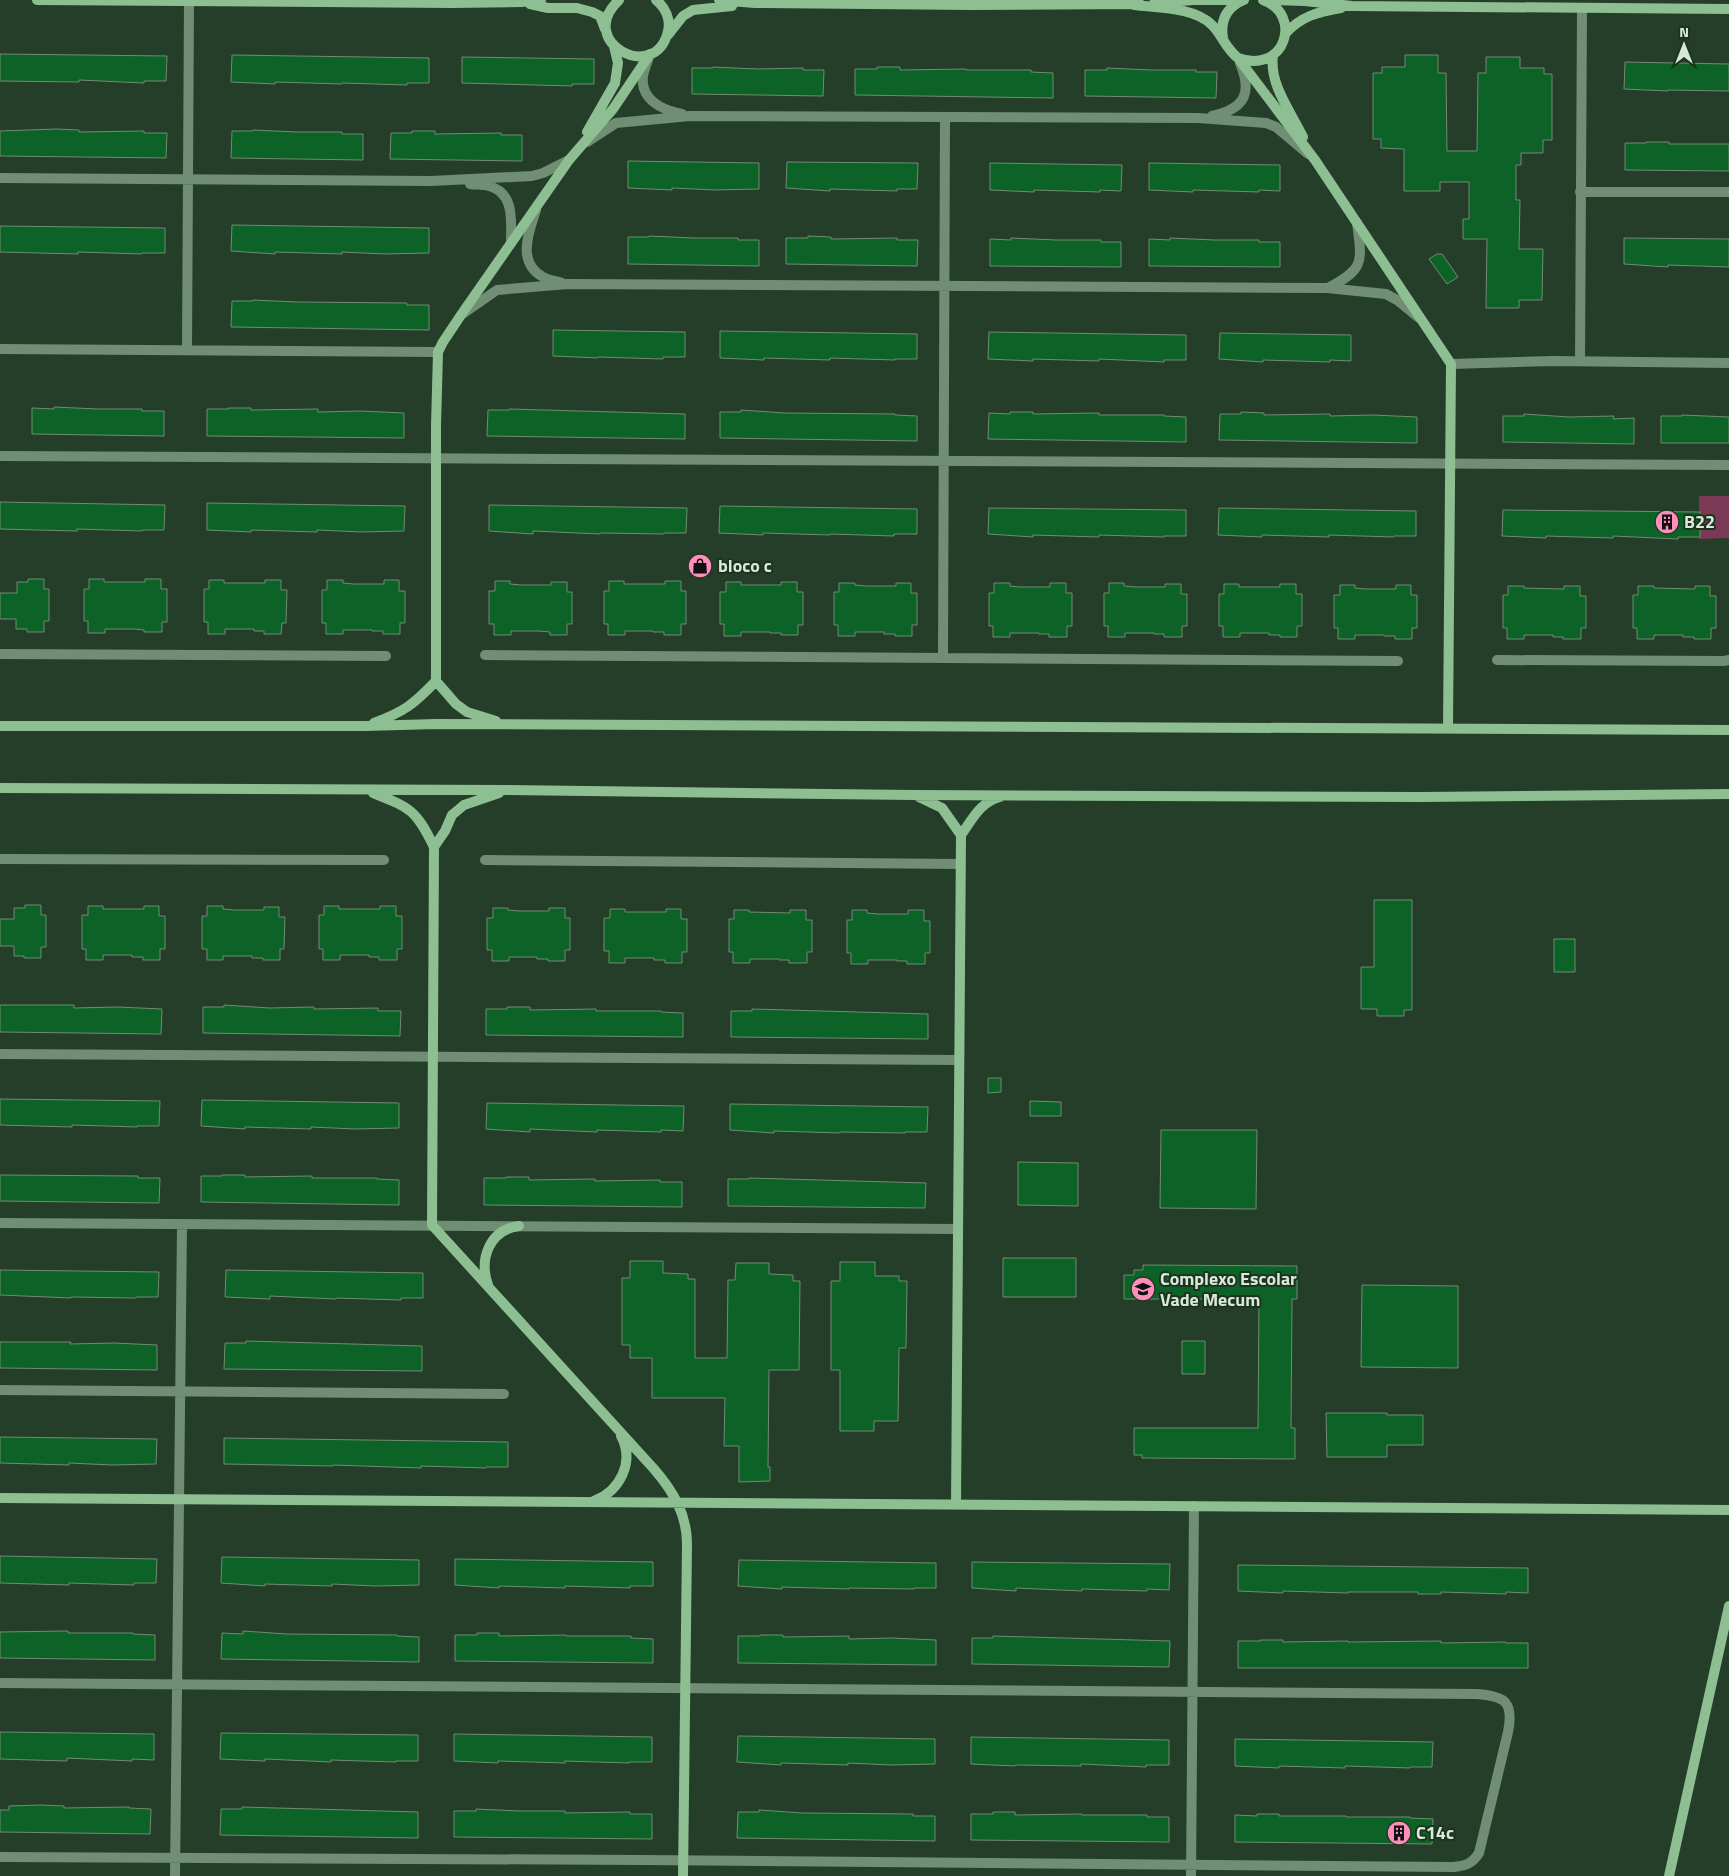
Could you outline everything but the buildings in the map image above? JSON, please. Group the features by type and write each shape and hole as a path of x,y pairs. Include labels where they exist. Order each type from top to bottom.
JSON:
{"street":[{"path":"36,0 522,2 541,0"},
{"path":"608,34 606,24 608,14 620,0"},
{"path":"656,0 664,8 668,18 667,36"},
{"path":"719,0 755,3 938,2 1134,5 1194,0 1231,0"},
{"path":"1223,39 1223,19 1228,10 1244,0"},
{"path":"1263,0 1276,7 1282,15 1285,24 1283,43 1273,56 1272,63 1275,81 1314,160"},
{"path":"1273,0 1352,6 1457,4 1582,8 1729,9"},
{"path":"187,349 189,1"},
{"path":"522,2 548,8 577,8 592,12 600,16 614,46 618,63 615,83 577,151"},
{"path":"506,724 467,712 456,704 436,681 438,352 461,315 569,160 613,109 650,54 663,44 667,36 684,16 694,10 755,3"},
{"path":"1134,5 1192,12 1203,16 1213,26 1231,53 1238,58 1314,160 1451,364 1448,728"},
{"path":"1285,34 1294,24 1305,17 1315,13 1352,6"},
{"path":"1580,362 1582,8"},
{"path":"614,46 631,56 650,54"},
{"path":"650,54 643,78 648,97 660,108 690,116"},
{"path":"1238,58 1256,62 1273,56"},
{"path":"1198,118 1222,114 1233,110 1240,104 1247,86 1238,58"},
{"path":"577,151 616,122 690,116 1198,118 1266,123 1276,127 1314,160"},
{"path":"943,657 945,117"},
{"path":"0,178 432,181 532,176 543,174 569,160"},
{"path":"432,181 490,186 501,192 510,202 512,217 511,242"},
{"path":"1580,192 1729,192"},
{"path":"537,208 526,246 526,258 532,268 543,277 568,284"},
{"path":"1327,288 1348,277 1356,267 1360,257 1357,223"},
{"path":"461,315 497,290 568,284 1327,288 1386,294 1397,300 1424,322"},
{"path":"0,348 438,352"},
{"path":"1451,364 1580,362 1729,363"},
{"path":"0,456 1729,465"},
{"path":"0,654 386,656"},
{"path":"485,655 1398,661"},
{"path":"1497,660 1729,660"},
{"path":"365,726 398,714 415,703 436,681"},
{"path":"0,726 506,724 1729,730"},
{"path":"0,788 1422,797 1729,794"},
{"path":"365,790 403,805 417,816 434,847 432,1226 660,1476 671,1489 679,1504 687,1532 684,1876"},
{"path":"434,847 445,831 452,815 464,805 507,790"},
{"path":"914,795 942,808 961,835"},
{"path":"956,1505 961,835 977,810 991,799 1005,795"},
{"path":"0,859 384,860"},
{"path":"485,860 960,864"},
{"path":"0,1054 958,1060"},
{"path":"0,1223 958,1229"},
{"path":"175,1876 182,1224"},
{"path":"488,1286 484,1275 484,1265 489,1245 500,1232 519,1226"},
{"path":"0,1390 504,1394"},
{"path":"588,1503 602,1498 615,1488 623,1474 627,1458 625,1442 617,1428"},
{"path":"0,1498 1729,1510"},
{"path":"1191,1876 1194,1506"},
{"path":"1669,1876 1729,1606"},
{"path":"0,1683 1492,1695 1503,1700 1510,1710 1510,1722 1479,1853 1472,1862 1453,1867 0,1857"}],"shaded area":[{"path":"1699,496 1729,496 1729,538 1699,539"}],"place":[{"name":"B22","path":"1667,522"},
{"name":"bloco c","path":"700,566"},
{"name":"Complexo Escolar Vade Mecum","path":"1143,1289"},
{"name":"C14c","path":"1399,1833"}]}
